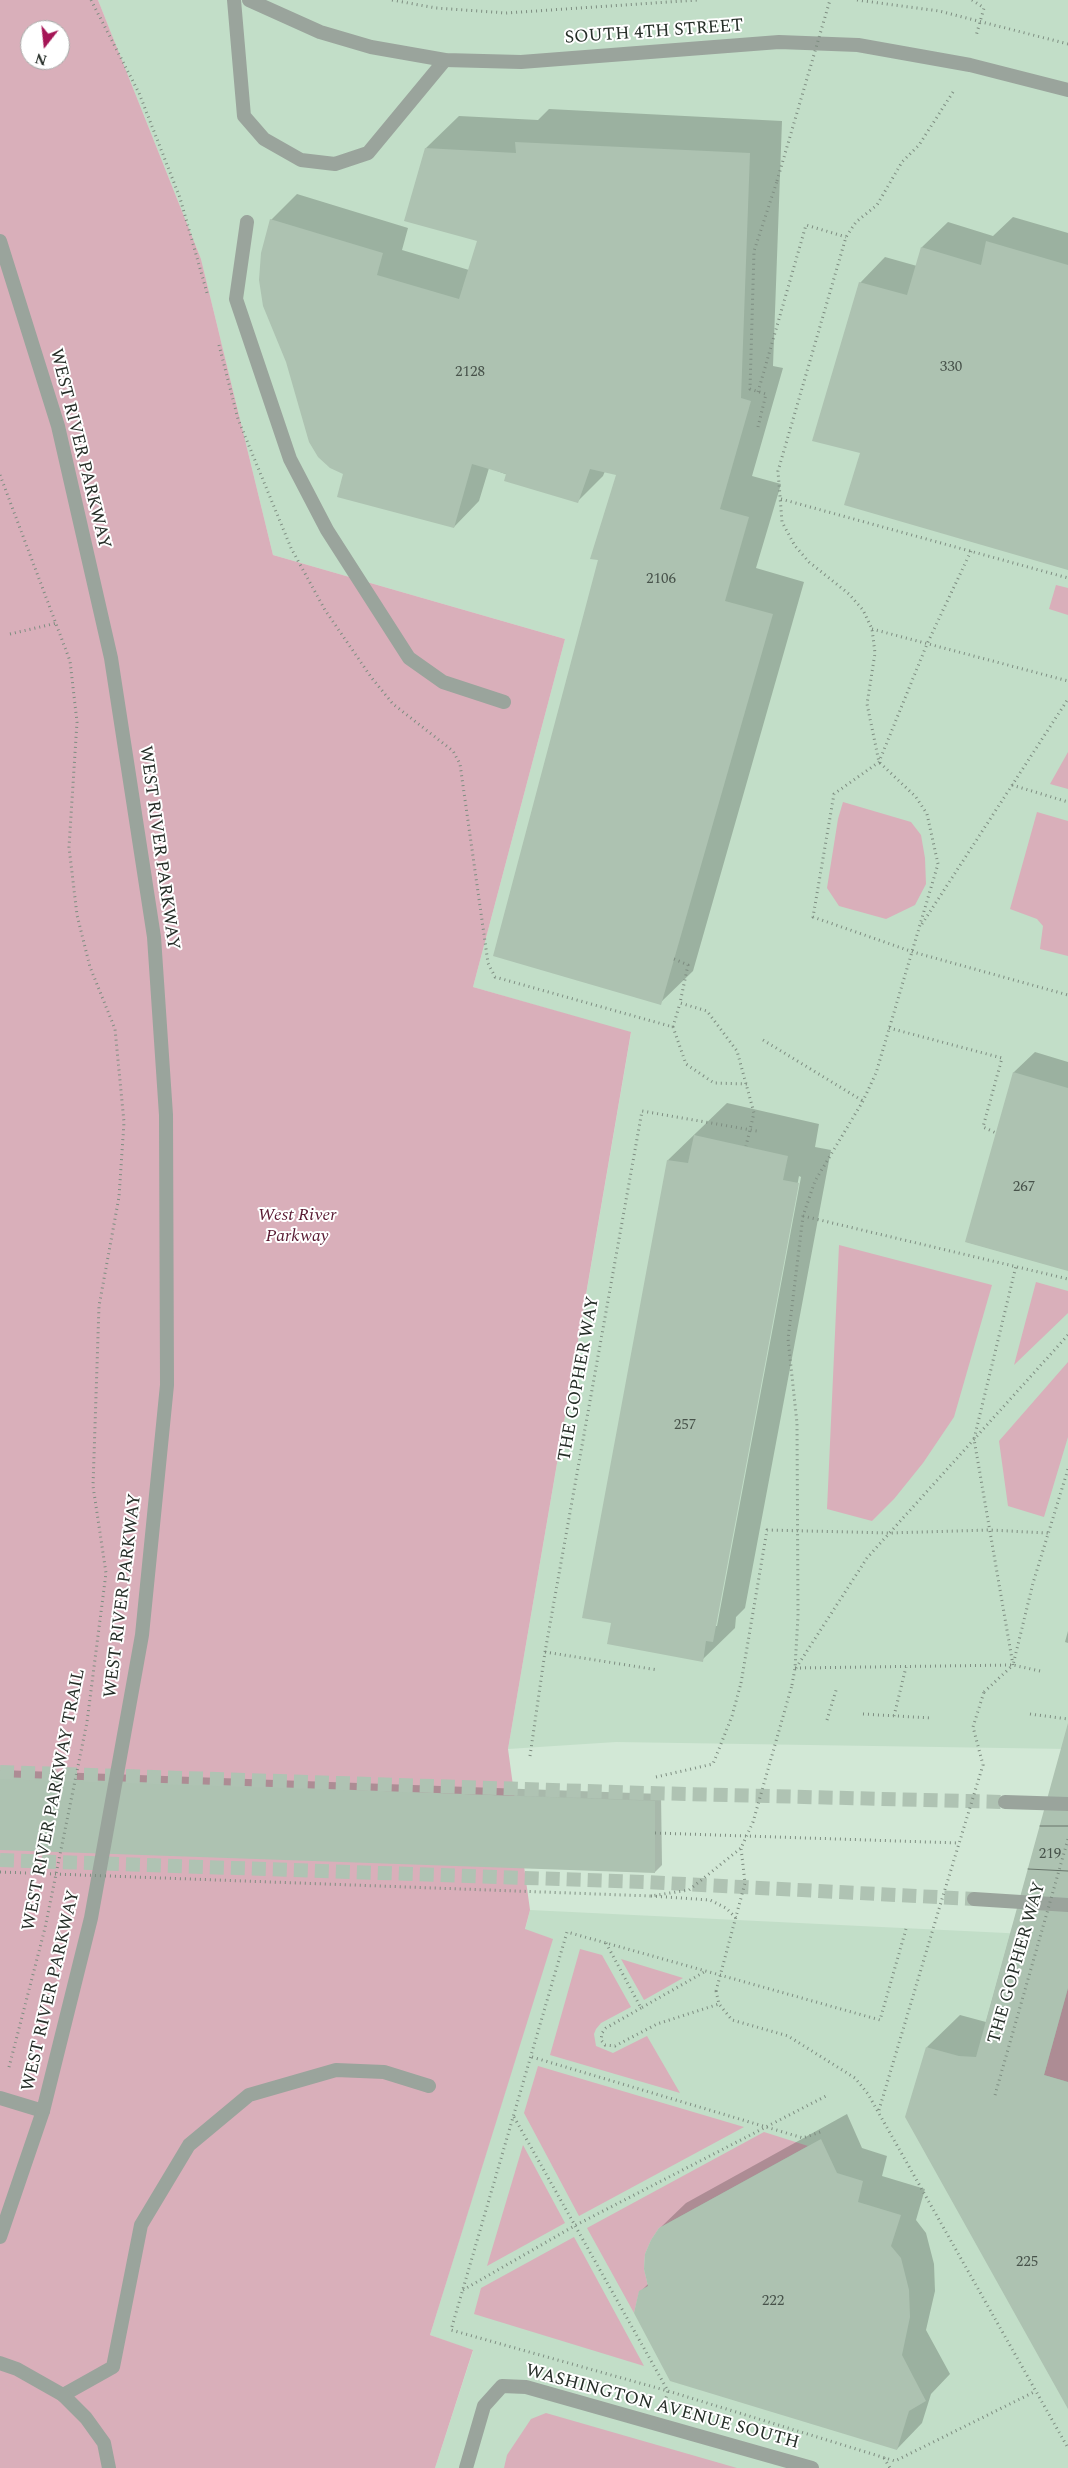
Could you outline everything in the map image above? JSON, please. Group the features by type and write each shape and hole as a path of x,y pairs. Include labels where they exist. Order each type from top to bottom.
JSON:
{"street":[{"path":"234,0 244,116 264,139 301,160 334,164 368,153 445,60"},
{"name":"SOUTH 4TH STREET","path":"249,0 328,34 372,47 445,60 521,62 780,42 858,45 970,65 1068,90"},
{"path":"247,222 236,299 290,459 327,530 410,658 443,682 504,702"},
{"name":"WEST RIVER PARKWAY","path":"0,241 58,426 111,658 154,937 166,1115 167,1385 142,1635 90,1918 43,2111 0,2237"},
{"path":"1005,1802 1068,1804"},
{"path":"974,1899 1068,1905"},
{"path":"63,2395 113,2367 141,2225 189,2145 249,2095 336,2070 384,2072 429,2086"},
{"path":"0,2098 43,2111"},
{"path":"0,2362 17,2369 63,2395 86,2418 104,2443 109,2468"},
{"name":"WASHINGTON AVENUE SOUTH","path":"466,2468 484,2406 502,2386 526,2387 812,2468"}],"path":[{"path":"392,0 436,8 506,13 698,0"},
{"path":"758,427 766,394 750,389 754,251 777,181 830,0"},
{"path":"857,0 939,11 1068,44"},
{"path":"651,1896 689,1890 741,1848 764,1786 795,1668 798,1616 797,1423 788,1339 802,1216 815,1181 863,1101 876,1073 938,864 933,834 927,814 916,798 879,762 867,704 875,653 872,629 863,610 849,594 809,562 795,546 782,522 778,471 846,237 856,222 877,205 902,162 919,145 970,65 979,21 984,8 972,0"},
{"path":"758,392 806,225 846,237"},
{"name":"WEST RIVER PARKWAY TRAIL","path":"0,475 70,661 77,722 69,847 77,914 90,967 115,1029 124,1122 119,1197 99,1306 93,1486 106,1573 87,1722 45,1928 0,2098"},
{"path":"780,499 1068,578"},
{"path":"971,551 927,644 879,762 834,794 813,917 913,952 1068,995"},
{"path":"10,634 57,623"},
{"path":"872,629 1068,681"},
{"path":"920,927 1068,699"},
{"path":"1012,785 1068,802"},
{"path":"673,1027 688,965 674,959"},
{"path":"680,1003 707,1011 737,1051 754,1113 746,1146"},
{"path":"889,1028 1002,1058 983,1127 996,1133"},
{"path":"763,1040 863,1101"},
{"name":"THE GOPHER WAY","path":"530,1756 545,1652 642,1111 757,1131"},
{"path":"802,1216 1068,1279"},
{"path":"1013,1665 974,1439 1016,1266"},
{"path":"795,1668 867,1558 1068,1335"},
{"path":"878,2111 983,1765 973,1727 984,1692 1013,1665 1033,1583 1068,1469"},
{"path":"656,1777 713,1764 732,1716 741,1684 767,1530 889,1534 990,1530 1048,1533"},
{"path":"545,1652 658,1670"},
{"path":"795,1668 1013,1665 1040,1671"},
{"path":"894,1716 906,1667"},
{"path":"827,1720 837,1688"},
{"path":"864,1714 931,1718"},
{"path":"1030,1714 1068,1719"},
{"path":"655,1834 959,1843"},
{"name":"THE GOPHER WAY","path":"995,2095 1068,1839"},
{"path":"741,1848 745,1883 716,1991 719,2004 732,2020 788,2036 855,2078 878,2111 1068,2448"},
{"path":"0,1872 651,1896 710,1900 726,1908 736,1918"},
{"path":"906,1930 880,2020 566,1932 532,2057 451,2330 668,2391 895,2461 1036,2391"},
{"path":"606,1943 641,2008"},
{"path":"706,1971 606,2028 602,2033 601,2040 610,2047 657,2024 719,2004"},
{"path":"532,2057 803,2138 823,2132"},
{"path":"462,2290 576,2225 826,2096"},
{"path":"514,2117 668,2391"},
{"path":"884,2458 890,2468"}],"shaded area":[{"path":"98,0 1068,0 1068,1749 616,1742 508,1749 631,1033 473,987 565,639 273,555 201,259"},
{"path":"530,1910 1068,1936 1068,2468 435,2468 473,2351 430,2335 552,1939 525,1930"}],"green space":[{"name":"West River Parkway","path":"0,0 98,0 201,259 273,555 565,639 473,987 631,1032 508,1749 530,1910 525,1929 553,1939 430,2335 473,2350 435,2468 0,2468"},
{"path":"1056,585 1068,588 1068,615 1049,609"},
{"path":"1068,752 1068,789 1050,784"},
{"path":"843,802 911,822 921,835 925,858 926,884 915,905 886,919 839,906 827,888 838,819"},
{"path":"1037,812 1068,821 1068,956 1040,949 1043,926 1037,919 1010,909"},
{"path":"839,1245 992,1285 954,1417 923,1463 894,1499 872,1521 827,1509"},
{"path":"1036,1282 1068,1291 1068,1313 1014,1365"},
{"path":"1068,1362 1068,1437 1044,1517 1008,1506 999,1441"},
{"path":"580,1949 602,1955 631,2007 601,2023 594,2034 596,2046 613,2053 647,2036 680,2093 550,2055"},
{"path":"621,1959 683,1978 644,2000"},
{"path":"1068,1988 1068,2082 1044,2075"},
{"path":"538,2066 744,2127 579,2216 524,2113"},
{"path":"764,2132 808,2146 659,2228 645,2254 644,2269 648,2286 639,2292 634,2313 587,2228"},
{"path":"523,2145 565,2223 487,2266"},
{"path":"574,2237 644,2366 474,2314 481,2288"},
{"path":"546,2413 737,2468 504,2468 507,2455 531,2419"}],"building":[{"path":"515,142 750,153 741,398 751,401 720,509 749,517 725,601 773,614 661,1005 493,956 598,560 590,559 616,475 590,469 578,503 504,481 506,474 472,464 454,528 337,497 343,474 330,468 318,457 309,442 286,362 263,306 259,280 261,253 270,219 383,253 377,275 459,299 477,241 404,221 425,148 516,153"},
{"path":"986,241 1068,265 1068,570 844,505 860,453 812,441 859,282 907,295 921,247 981,265"},
{"path":"1013,1072 1068,1088 1068,1271 965,1242"},
{"path":"694,1135 788,1156 783,1180 799,1183 713,1642 706,1641 703,1662 607,1644 611,1623 582,1618 667,1160 688,1163"},
{"path":"1068,1723 1068,1988 1044,2075 1068,2082 1068,2409 905,2117 926,2047 959,2056 976,2057"},
{"path":"0,1777 655,1801 655,1873 0,1850"},
{"path":"821,2139 837,2173 863,2181 858,2202 901,2215 891,2246 901,2258 909,2290 910,2317 902,2355 926,2401 909,2411 897,2450 670,2381 634,2313 639,2291 648,2286 644,2269 645,2254 659,2228"}],"tunnel":[{"path":"0,1772 647,1793 1005,1802"},
{"path":"0,1860 645,1882 974,1899"}],"tram line":[{"path":"1040,1826 1068,1826"},
{"path":"1028,1869 1068,1871"}]}
